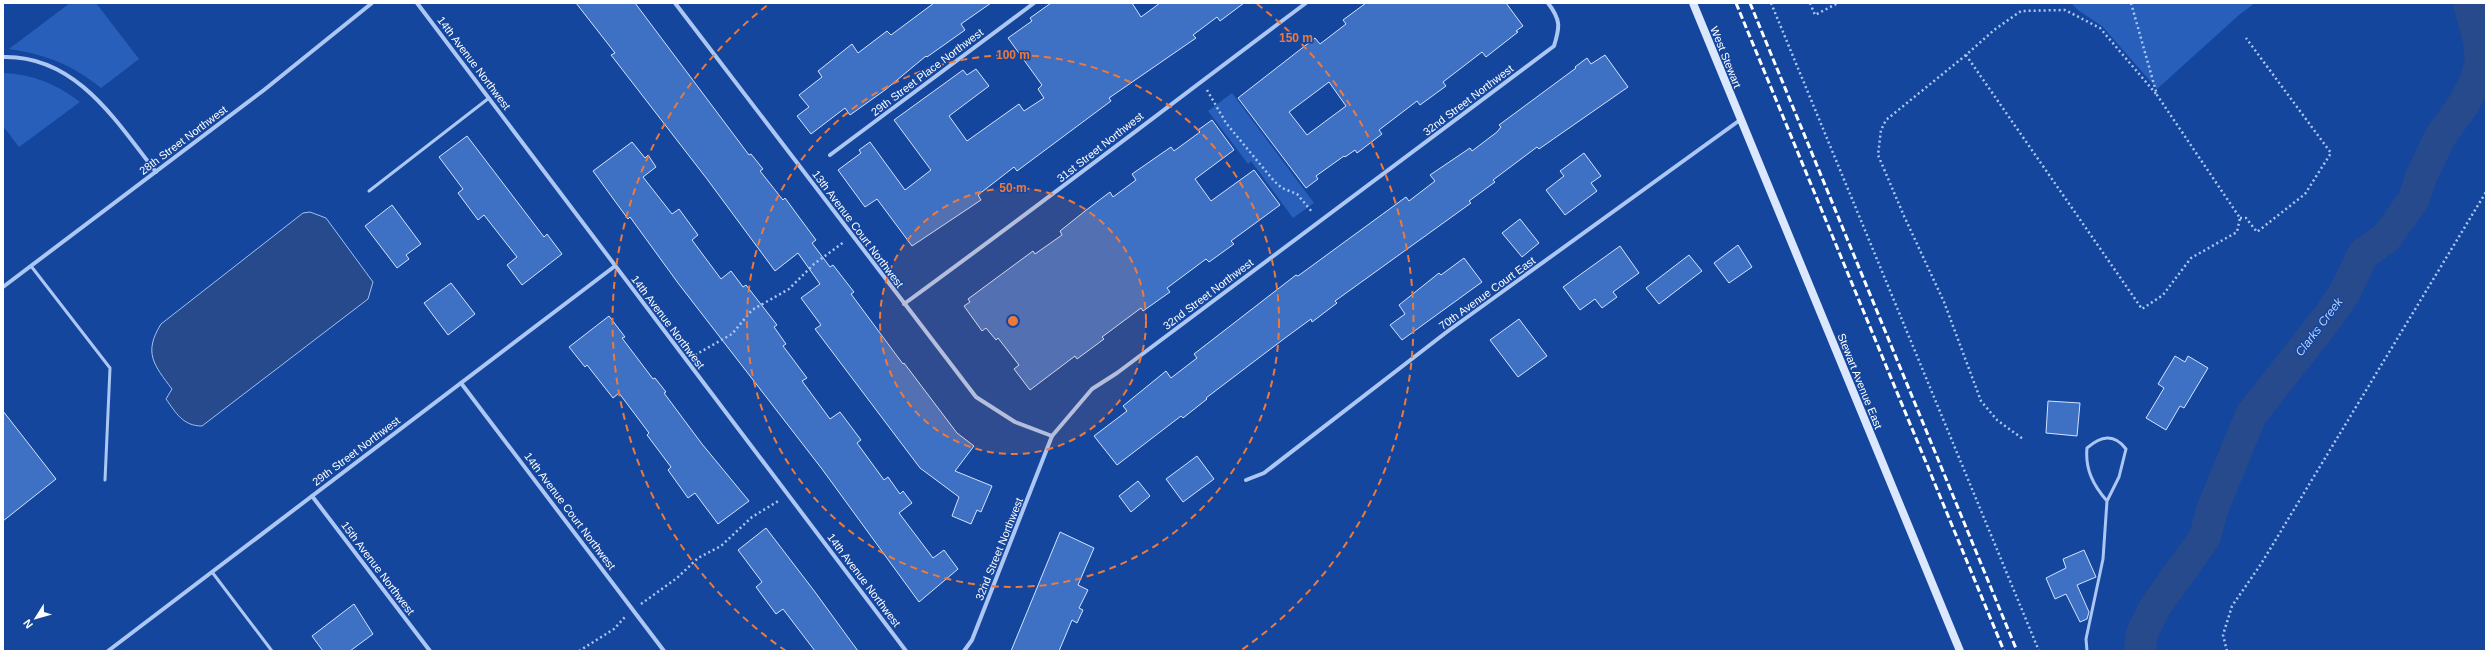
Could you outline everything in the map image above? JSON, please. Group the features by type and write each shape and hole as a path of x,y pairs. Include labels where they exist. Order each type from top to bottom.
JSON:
{"street":[{"name":"28th Street Northwest","path":"3,287 264,90 372,3"},
{"name":"14th Avenue Northwest","path":"417,3 906,651"},
{"name":"13th Avenue Court Northwest","path":"675,3 976,397 1015,422 1052,436"},
{"name":"29th Street Place Northwest","path":"830,155 1034,3"},
{"name":"31st Street Northwest","path":"904,304 1041,204 1201,80 1306,3"},
{"name":"32nd Street Northwest","path":"964,651 972,640 1052,436 1092,389 1117,373 1554,46 1560,28 1555,12 1548,3"},
{"name":"West Stewart","path":"1693,3 1740,120"},
{"path":"3,56 15,56 46,63 77,80 102,105 156,172"},
{"name":"70th Avenue Court East","path":"1246,480 1264,473 1448,332 1740,120"},
{"name":"Stewart Avenue East","path":"1740,120 1960,651"},
{"name":"29th Street Northwest","path":"108,651 615,266"},
{"name":"14th Avenue Court Northwest","path":"461,383 664,651"},
{"name":"15th Avenue Northwest","path":"312,496 430,651"}],"lane":[{"path":"369,191 489,98"},
{"path":"32,266 110,368 105,480"},
{"path":"2086,651 2086,639 2103,558 2107,501 2119,477 2126,449 2120,441 2110,437 2096,440 2087,448 2085,462 2097,490 2107,501"},
{"path":"212,572 272,651"}],"path":[{"path":"1771,3 2039,651"},
{"path":"1810,3 1815,15 1838,3"},
{"path":"2131,3 2157,95"},
{"path":"1966,55 2142,309 2163,295 2191,258 2237,232 2240,218 2157,95 2100,28 2065,10 2021,11 1994,30 1966,55 1886,120 1881,130 1878,155 1904,216 1944,302 1980,402 1996,420 2023,438"},
{"path":"2240,218 2246,218 2257,232 2306,194 2331,154 2246,38"},
{"path":"1201,80 1226,123 1274,181 1282,188 1297,194 1319,222"},
{"path":"2227,651 2224,635 2232,606 2261,564 2486,192"},
{"path":"686,361 720,339 732,334 752,310 789,289 814,264 852,236"},
{"path":"579,651 614,629 632,610 677,578 698,558 721,546 752,517 787,494"}],"shaded area":[{"path":"70,3 96,3 139,59 101,88 80,73 47,57 9,49"},
{"path":"2071,3 2255,3 2239,15 2157,89 2102,26 2079,11"},
{"path":"3,73 24,75 44,81 62,90 80,102 19,147 3,126"},
{"path":"1232,93 1314,203 1293,218 1251,161 1248,164 1208,111"},
{"path":"310,212 326,218 373,282 368,299 202,426 190,424 177,414 166,399 172,389 160,373 153,358 153,343 161,324 303,213"}],"building":[{"path":"576,3 635,3 749,155 751,154 763,169 760,171 783,200 785,198 816,240 812,243 830,267 833,265 854,292 851,294 903,364 904,363 957,433 974,446 955,471 992,486 981,512 977,510 971,524 952,516 959,497 920,468 815,329 821,325 801,298 820,284 798,253 775,271 707,179 611,55 615,53"},
{"path":"934,3 991,3 961,24 965,30 927,57 926,56 885,90 850,115 845,108 811,134 797,116 809,107 799,95 822,77 818,71 852,44 858,53 887,31 891,35"},
{"path":"1051,3 1132,3 1141,17 1160,3 1244,3 1220,21 1217,17 1193,35 1196,38 1109,98 1111,101 1017,171 1014,167 978,195 981,200 912,246 877,199 865,207 838,170 861,153 859,150 870,142 905,190 931,170 894,120 963,70 967,75 976,69 989,86 949,116 967,141 1019,104 1024,111 1044,98 1038,89 1042,85 1008,38 1032,21 1030,18"},
{"path":"1366,3 1506,3 1523,26 1516,31 1518,32 1486,57 1482,52 1443,82 1446,86 1420,105 1417,101 1379,130 1382,134 1357,153 1355,150 1345,157 1344,156 1316,176 1318,179 1306,188 1238,98 1315,38 1320,44 1346,24 1343,20","holes":["1329,82 1346,106 1307,135 1289,112"]},
{"path":"1605,55 1628,87 1539,149 1537,147 1493,180 1495,182 1469,201 1471,203 1335,301 1337,303 1312,322 1311,319 1285,338 1206,398 1207,399 1183,418 1181,416 1117,465 1094,436 1127,411 1123,406 1166,371 1171,378 1197,358 1194,354 1296,275 1298,276 1406,197 1409,201 1435,181 1430,175 1470,148 1472,151 1497,132 1501,127 1499,125 1576,68 1575,67 1587,58 1591,64"},
{"path":"1212,120 1234,150 1195,179 1211,201 1254,170 1280,205 1231,241 1234,244 1209,262 1206,259 1167,288 1170,292 1143,311 1141,308 1102,337 1104,339 1077,359 1075,356 1030,390 1014,369 1019,365 998,338 996,340 986,328 982,331 964,306 970,302 968,299 1033,251 1035,254 1062,235 1060,231 1110,192 1113,197 1136,180 1132,174 1171,147 1174,151 1200,132 1198,130"},
{"path":"467,136 544,237 547,234 562,254 522,285 507,265 517,257 484,215 478,220 458,193 463,189 439,157"},
{"path":"632,142 645,158 648,155 656,167 643,177 672,214 679,209 698,235 692,240 721,279 731,271 743,287 746,285 777,325 774,327 786,344 783,346 807,378 802,381 830,419 840,412 861,440 857,443 884,480 888,477 900,494 903,491 912,503 899,513 933,558 944,550 958,569 919,602 822,469 678,283 630,217 628,219 593,171"},
{"path":"1584,153 1601,176 1591,183 1597,191 1565,215 1546,190 1564,176 1560,171"},
{"path":"392,205 421,244 406,255 409,259 397,268 365,226"},
{"path":"1520,219 1539,243 1522,257 1502,233"},
{"path":"1738,245 1752,267 1729,283 1714,263"},
{"path":"1620,246 1639,273 1613,292 1617,297 1602,308 1595,299 1580,310 1563,287"},
{"path":"1689,255 1702,271 1659,304 1646,288"},
{"path":"1464,258 1482,282 1402,340 1390,325 1405,314 1399,305 1439,273 1441,275"},
{"path":"451,283 475,314 448,335 424,303"},
{"path":"609,316 625,337 622,338 653,379 655,378 666,392 664,393 702,444 749,501 718,524 695,493 688,498 668,470 671,467 647,435 649,433 619,393 613,398 587,365 585,367 569,347"},
{"path":"1519,319 1547,356 1518,377 1490,340"},
{"path":"2175,356 2185,362 2188,356 2208,368 2184,408 2180,406 2166,430 2146,418 2164,388 2158,384"},
{"path":"2048,401 2080,403 2077,436 2046,433"},
{"path":"3,411 56,479 3,521"},
{"path":"1197,456 1214,479 1183,502 1166,479"},
{"path":"1138,481 1150,496 1131,512 1119,496"},
{"path":"766,528 858,651 815,651 783,609 776,614 756,587 762,582 738,550"},
{"path":"1060,532 1094,548 1078,585 1088,590 1079,608 1083,610 1077,623 1072,620 1059,651 1011,651"},
{"path":"2084,550 2096,577 2077,585 2089,612 2087,619 2080,622 2066,594 2055,599 2046,578 2066,568 2063,559"},
{"path":"354,604 373,634 350,651 323,651 312,636"}],"waterway":[{"name":"Clarks Creek","path":"2140,651 2142,633 2155,607 2205,537 2212,510 2251,415 2328,317 2345,292 2363,254 2386,238 2414,199 2421,177 2440,137 2463,105 2475,83 2481,61 2479,41 2469,3"}],"railway":[{"path":"1736,3 2004,651"},
{"path":"1750,3 2017,651"}]}
